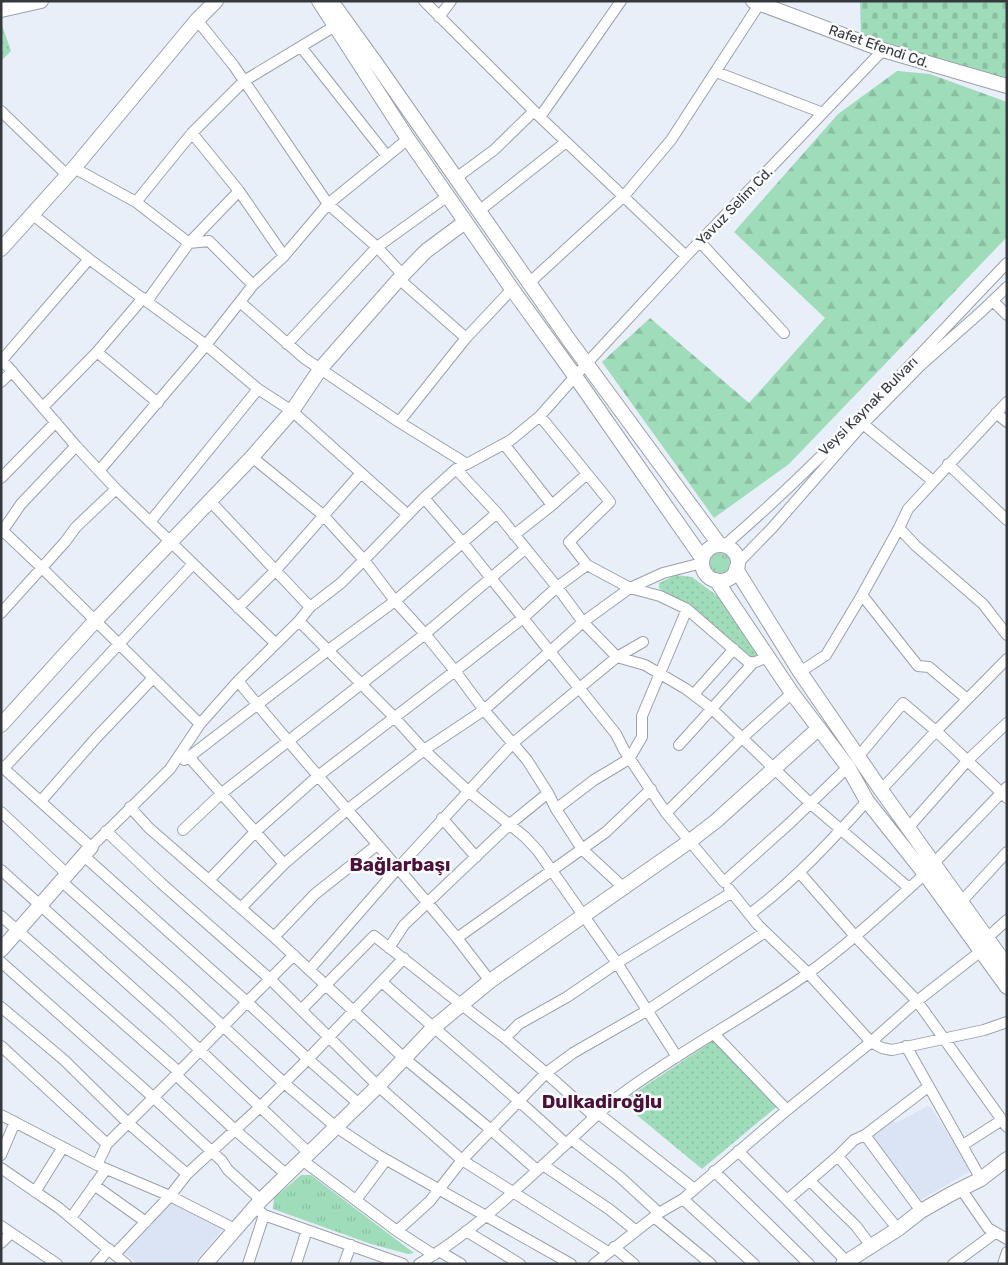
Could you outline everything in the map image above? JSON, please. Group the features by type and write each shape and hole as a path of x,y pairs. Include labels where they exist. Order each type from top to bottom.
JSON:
{"main road":[{"path":"1,10 28,1"},
{"path":"1,10 41,1"},
{"path":"1,249 70,172 197,20 216,1"},
{"path":"319,1 408,139 512,289 576,376 702,561 706,574 716,580 792,693 848,767 867,801 929,869 962,901 984,944"},
{"path":"330,1 375,62 569,340 722,545 734,551 737,566 800,672 908,828 929,869 984,944 1005,977 1007,996"},
{"name":"Rafet Efendi Cd.","path":"757,2 883,50 1007,86"},
{"path":"1,725 95,621 252,457 292,411 321,368 401,277 426,251 466,222"},
{"path":"702,561 708,548 722,545"},
{"path":"716,580 728,578 737,566"},
{"path":"206,1264 235,1229 260,1207 286,1175 378,1086 433,1028 490,981 690,842 819,728"},
{"path":"1,950 87,851"},
{"path":"844,1262 898,1229 921,1211 981,1179 1007,1159"}],"street":[{"path":"424,1 537,114 686,256"},
{"path":"439,17 451,1"},
{"path":"456,178 494,150 537,114 621,1"},
{"path":"529,283 624,196 671,140 716,72 757,2"},
{"path":"197,20 244,81 328,204 377,247 401,277 466,338"},
{"path":"136,202 192,133 244,81 335,26"},
{"path":"301,47 387,156"},
{"name":"Yavuz Selim Cd.","path":"170,769 200,724 238,681 299,621 310,607 341,583 424,498 456,469 504,444 540,416 686,256 883,50"},
{"path":"716,72 823,113"},
{"path":"1,111 70,172 136,202 189,243 209,241 253,285"},
{"path":"192,133 239,192 284,256"},
{"path":"99,471 158,403 253,285 284,256 328,204 408,139"},
{"path":"479,211 566,142"},
{"path":"43,407 145,300 189,243 239,192"},
{"path":"287,344 377,247 448,196"},
{"path":"33,215 89,260 206,345 258,389 292,411 408,515"},
{"path":"700,242 784,333"},
{"path":"89,260 2,360 116,489 275,643"},
{"name":"Veysi Kaynak Bulvarı","path":"722,545 749,524 857,419 1007,263"},
{"name":"Veysi Kaynak Bulvarı","path":"737,566 863,424 921,365 1007,287"},
{"path":"399,422 466,338 512,289"},
{"path":"993,301 1007,315"},
{"path":"240,302 304,358 399,422 467,464"},
{"path":"97,352 158,403"},
{"path":"1,382 12,371"},
{"path":"150,522 258,389"},
{"path":"800,672 826,656 862,595 908,509 1007,402"},
{"path":"996,413 1007,422"},
{"path":"540,416 610,502 569,542 587,565 630,588 660,596 687,609 754,664"},
{"path":"1,478 56,422"},
{"path":"863,424 933,481"},
{"path":"504,444 552,505"},
{"path":"76,446 21,504 2,531 200,724"},
{"path":"252,457 323,516 364,560 395,601 425,634 484,710 527,760 548,793 556,810 582,849 625,888"},
{"path":"948,464 1007,520"},
{"path":"456,469 497,513 525,550 557,587 582,622 617,657 645,665 694,694 811,804 909,888"},
{"path":"238,608 275,571 361,473"},
{"path":"514,535 587,474"},
{"path":"1,613 76,527 116,489"},
{"path":"424,498 462,542 616,734 629,759 666,813 724,882 731,893 765,932 808,973 871,1042 882,1048 892,1050 984,1030 1007,1022"},
{"path":"210,501 310,607"},
{"path":"87,851 170,769 190,757 257,704 395,601 497,513"},
{"path":"899,528 916,546 983,604 1007,635"},
{"path":"183,830 222,793 360,683 425,634 525,550"},
{"path":"241,908 284,864 347,810 424,750 484,710 582,622 630,588 662,573 702,561"},
{"path":"192,564 3,767 40,801 87,851 308,1059 359,1104"},
{"path":"209,880 255,832 318,776 523,618 557,587 587,565"},
{"path":"862,595 918,666 929,667 967,699"},
{"path":"556,810 594,780 629,759 642,737 642,716 687,609"},
{"path":"299,621 424,750 468,791 510,824 538,850 648,1010 677,1057"},
{"path":"309,970 442,818 513,743 617,657 643,642"},
{"path":"694,694 734,649"},
{"path":"679,745 711,708 754,664 768,657"},
{"path":"881,790 1007,659"},
{"path":"40,801 152,678"},
{"path":"238,681 427,902 490,981"},
{"path":"666,813 742,738 792,693"},
{"path":"419,1264 485,1216 619,1096 808,973 856,936 929,869 1005,793 903,703 858,757"},
{"path":"908,828 968,760 1007,723"},
{"path":"190,757 284,864"},
{"path":"724,882 811,804 848,767"},
{"path":"457,938 606,832 651,789"},
{"path":"389,948 404,925 427,902 510,824 548,793"},
{"path":"750,914 799,872 867,801"},
{"path":"130,808 149,828 294,955 404,1058 540,1168 609,1209 636,1231"},
{"path":"1,812 64,878 284,1083 336,1127 386,1160 571,1264"},
{"path":"442,818 476,856"},
{"path":"106,831 161,883 270,979 378,1086 462,1160 512,1193 634,1264"},
{"path":"274,937 314,894 377,845"},
{"path":"962,901 1007,852"},
{"path":"1,870 200,1050 260,1107 305,1157 397,1232 461,1264"},
{"path":"799,872 917,1000 1004,1123 963,1145"},
{"path":"504,1038 519,1024 566,997 731,893"},
{"path":"1,916 286,1175"},
{"path":"594,1264 656,1215 683,1199 693,1188 871,1042 917,1000 984,944 1007,920"},
{"path":"397,1232 439,1190 462,1160 490,1129 546,1073 573,1053 648,1010 765,932"},
{"path":"301,1010 374,936 504,1038 597,1115 693,1188"},
{"path":"71,1218 94,1185 102,1167 107,1144 294,955"},
{"path":"96,1264 146,1222 187,1174 260,1107 329,1038 404,958"},
{"path":"1,962 222,1161 260,1207 307,1230 399,1263"},
{"path":"382,982 433,1028 569,1142 620,1177 656,1215 712,1264"},
{"path":"1,1007 64,1060 128,1123 187,1174"},
{"path":"714,1034 787,1110"},
{"path":"1,1046 107,1144"},
{"path":"906,1046 981,1179"},
{"path":"787,1200 854,1140 865,1135 928,1087"},
{"path":"1,1115 102,1167 170,1196 235,1229"},
{"path":"1,1155 15,1122"},
{"path":"865,1135 921,1211"},
{"path":"35,1192 63,1147"},
{"path":"738,1151 787,1200 844,1262"},
{"path":"838,1156 898,1229"},
{"path":"356,1200 386,1160"},
{"path":"1,1168 71,1218 126,1264"},
{"path":"714,1171 809,1264"},
{"path":"810,1181 856,1226 871,1246"},
{"path":"94,1185 146,1222"},
{"path":"961,1189 988,1228 1007,1239"},
{"path":"683,1199 754,1264"},
{"path":"248,1264 260,1207"},
{"path":"1,1226 56,1264"},
{"path":"296,1264 307,1230"},
{"path":"466,1231 520,1264"},
{"path":"1,1243 11,1233"},
{"path":"953,1264 995,1233"},
{"path":"344,1264 352,1245"},
{"path":"1003,1264 1007,1252"}],"shaded area":[{"path":"928,1106 932,1109 971,1171 918,1201 867,1135 890,1118 896,1123"},
{"path":"172,1199 223,1229 193,1264 138,1264 123,1252"}],"green space":[{"path":"860,1 1007,1 1007,81 861,37"},
{"path":"1,22 11,51 1,61"},
{"path":"897,71 930,74 1007,102 1007,237 789,464 714,518 602,362 650,318 749,403 825,318 734,232 838,114"},
{"path":"720,553 727,556 730,563 727,570 720,573 713,570 710,563 713,556"},
{"path":"676,575 692,577 715,594 735,617 761,655 753,661 659,588 659,583"},
{"path":"713,1041 780,1104 702,1169 621,1102"},
{"path":"301,1175 311,1175 414,1253 408,1254 371,1244 273,1209 274,1198"}],"district":[{"name":"Bağlarbaşı","path":"400,864"},
{"name":"Dulkadiroğlu","path":"602,1101"}]}
